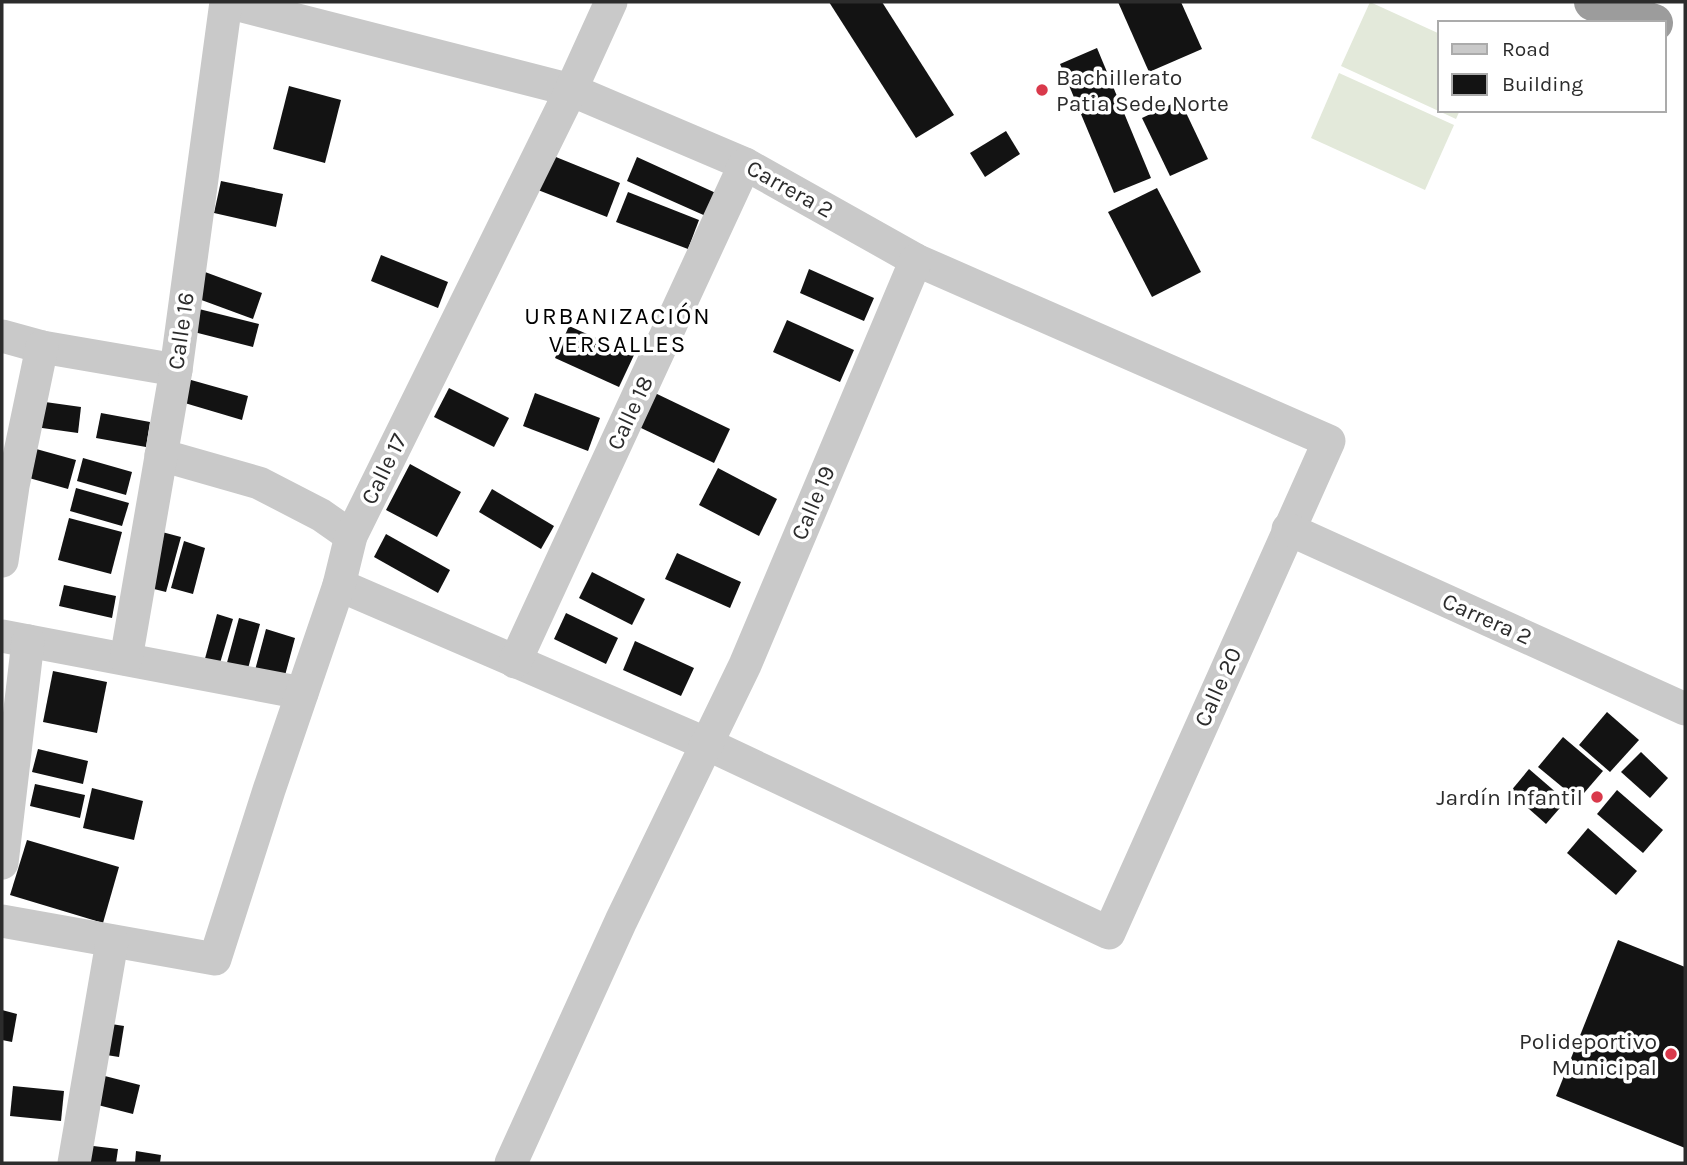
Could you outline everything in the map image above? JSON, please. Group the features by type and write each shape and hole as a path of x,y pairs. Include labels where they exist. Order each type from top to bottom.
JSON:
{"highway":[{"path":"1593,2 1648,21"},
{"path":"1666,27 1685,34"}],"street":[{"name":"Carrera 2","path":"227,2 571,90 745,164 916,260 1329,441"},
{"name":"Calle 16","path":"126,659 176,370 227,2"},
{"name":"Calle 17","path":"111,942 215,959 339,585 351,536 571,90 611,2"},
{"name":"Calle 18","path":"515,662 745,164"},
{"name":"Calle 19","path":"511,1163 621,921 745,665 916,260"},
{"path":"2,336 42,347 176,370"},
{"path":"2,561 7,484 42,347"},
{"name":"Calle 20","path":"706,744 1109,933 1329,441"},
{"path":"160,455 259,483 321,515 351,536"},
{"name":"Carrera 2","path":"1289,529 1685,709"},
{"path":"339,585 706,744"},
{"path":"2,863 15,638 302,693"},
{"path":"2,920 111,942 74,1163"}],"green space":[{"path":"1370,2 1438,33 1438,111 1341,66"},
{"path":"1339,73 1454,125 1425,190 1311,138"},
{"path":"1441,112 1459,112 1456,119"}],"building":[{"path":"829,2 882,2 954,115 916,138"},
{"path":"1118,2 1181,2 1202,49 1149,72"},
{"path":"1097,48 1151,178 1114,193 1060,64"},
{"path":"289,86 341,100 325,163 273,149"},
{"path":"1180,100 1208,159 1170,176 1142,118"},
{"path":"1006,131 1020,154 985,177 970,153"},
{"path":"551,155 620,183 607,217 538,190"},
{"path":"637,157 718,194 708,217 627,181"},
{"path":"221,181 283,194 276,227 214,213"},
{"path":"1157,188 1201,272 1152,297 1108,212"},
{"path":"628,192 699,220 688,249 616,222"},
{"path":"381,255 448,282 438,308 371,281"},
{"path":"809,269 874,298 864,321 800,293"},
{"path":"205,272 262,293 253,319 196,298"},
{"path":"195,308 259,324 253,347 190,331"},
{"path":"787,320 854,350 840,382 773,352"},
{"path":"569,326 634,355 619,387 555,358"},
{"path":"184,378 248,396 242,420 178,401"},
{"path":"449,388 509,418 494,447 434,417"},
{"path":"535,393 600,418 588,451 523,426"},
{"path":"655,393 730,429 714,463 639,427"},
{"path":"38,401 81,407 78,433 35,427"},
{"path":"101,413 150,422 146,447 96,438"},
{"path":"29,447 76,460 68,489 22,476"},
{"path":"83,458 132,472 126,495 77,481"},
{"path":"410,464 461,492 437,537 386,510"},
{"path":"718,468 777,499 759,536 699,505"},
{"path":"76,488 129,503 122,526 70,511"},
{"path":"492,489 554,526 541,549 479,512"},
{"path":"69,518 122,532 111,574 58,560"},
{"path":"162,532 181,537 166,592 146,587"},
{"path":"386,534 450,570 438,593 374,557"},
{"path":"184,541 205,548 193,594 171,588"},
{"path":"677,553 741,582 730,608 665,579"},
{"path":"592,572 645,599 632,625 579,598"},
{"path":"64,585 116,596 112,618 59,606"},
{"path":"566,613 618,638 606,664 554,639"},
{"path":"217,614 233,619 218,670 203,666"},
{"path":"239,618 260,624 246,676 225,670"},
{"path":"266,629 295,638 283,683 254,674"},
{"path":"635,641 694,668 681,696 623,670"},
{"path":"53,671 107,682 97,733 43,722"},
{"path":"1607,712 1639,740 1610,772 1579,745"},
{"path":"1563,737 1603,771 1578,800 1538,767"},
{"path":"38,749 88,761 83,784 32,772"},
{"path":"1641,752 1668,778 1650,798 1621,772"},
{"path":"1529,769 1566,801 1546,824 1510,792"},
{"path":"35,784 85,795 80,818 30,806"},
{"path":"92,788 143,801 134,840 83,828"},
{"path":"1617,790 1663,830 1643,853 1597,814"},
{"path":"1588,828 1637,871 1616,895 1567,853"},
{"path":"27,840 119,867 103,923 10,895"},
{"path":"1618,940 1685,967 1685,1148 1556,1096"},
{"path":"2,1010 17,1014 12,1042 2,1040"},
{"path":"105,1023 124,1026 119,1057 100,1054"},
{"path":"97,1074 140,1085 133,1114 90,1103"},
{"path":"13,1086 64,1091 61,1121 10,1116"},
{"path":"85,1145 118,1149 116,1163 83,1163"},
{"path":"136,1151 161,1155 160,1163 135,1163"}],"place":[{"name":"Bachillerato Patia Sede Norte","path":"1042,90"},
{"name":"Jardín Infantil","path":"1597,797"},
{"name":"Polideportivo Municipal","path":"1671,1054"}],"district":[{"name":"URBANIZACIÓN VERSALLES","path":"618,330"}]}
